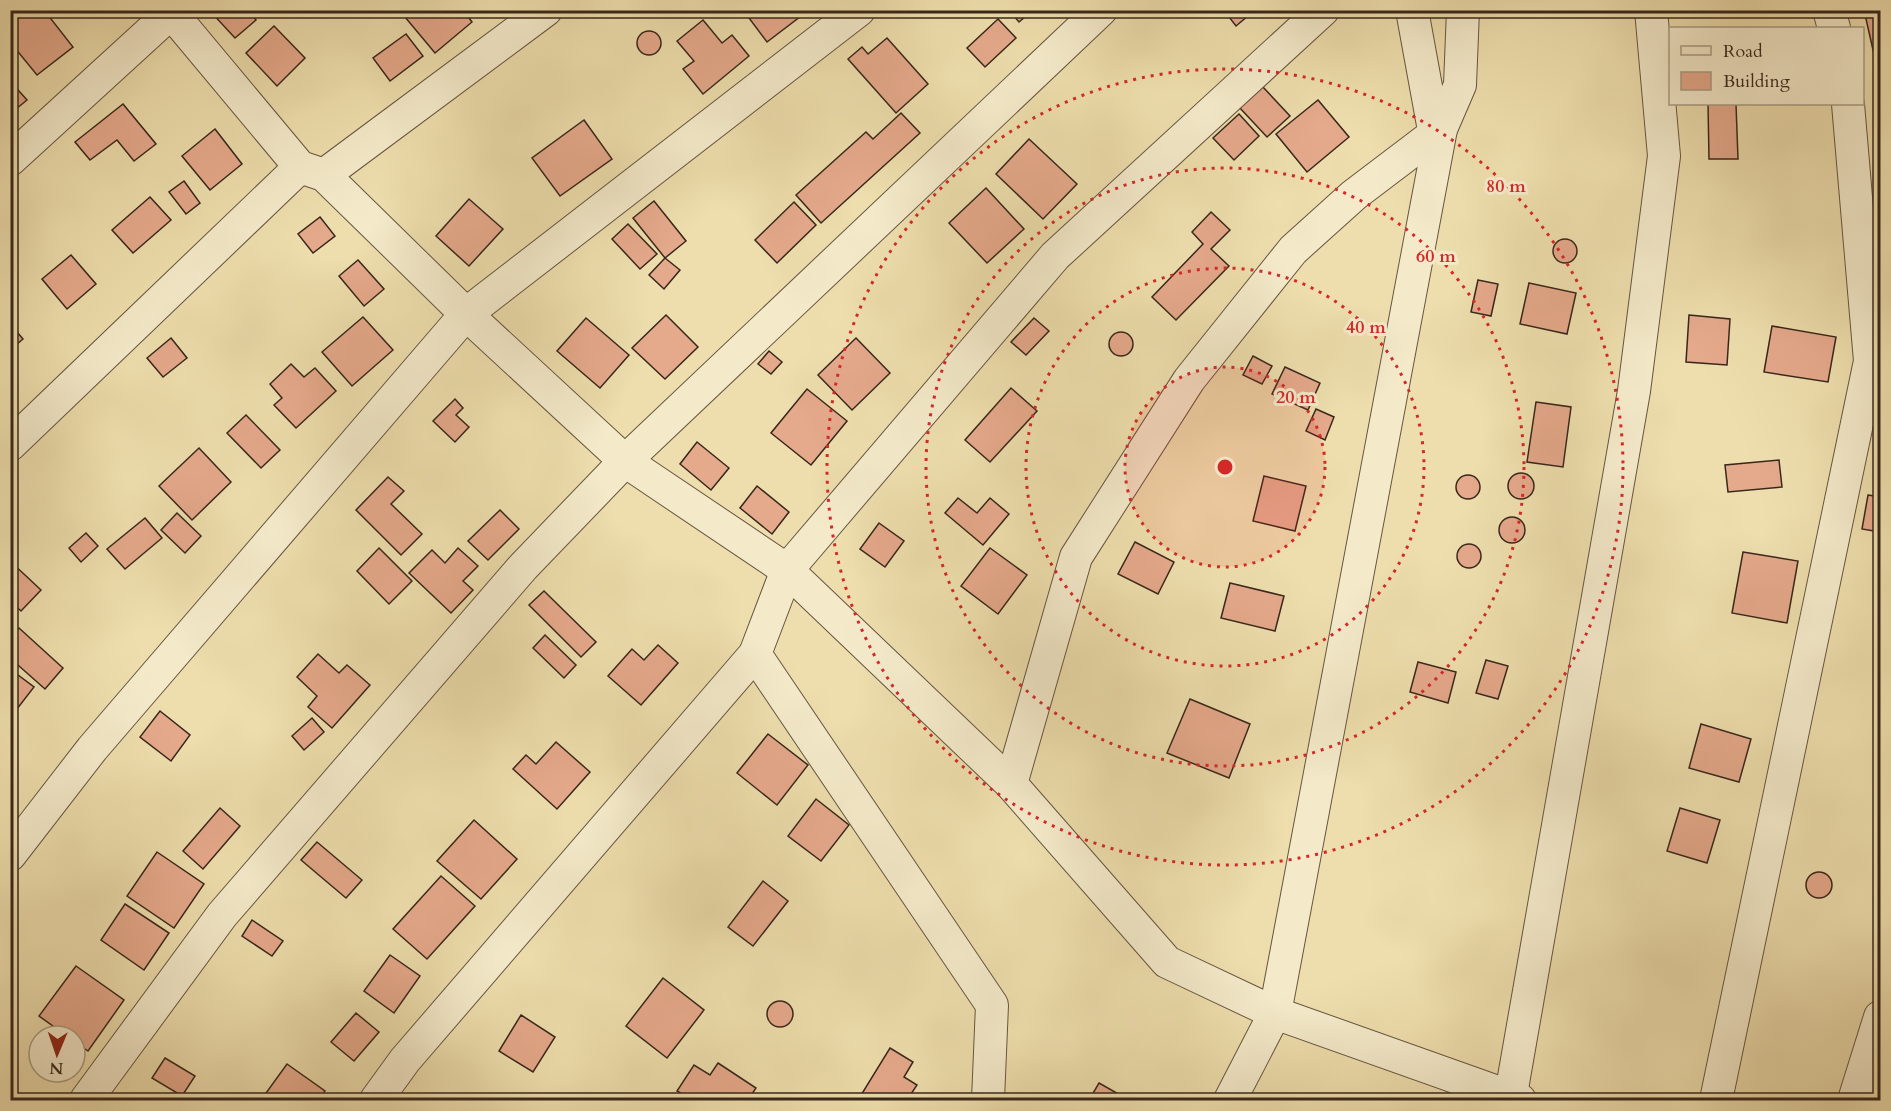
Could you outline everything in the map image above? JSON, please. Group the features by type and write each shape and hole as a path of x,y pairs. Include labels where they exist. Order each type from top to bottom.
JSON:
{"street":[{"path":"10,445 312,171 546,10"},
{"path":"10,855 93,749 466,314 859,10"},
{"path":"86,1101 222,915 523,567 625,460 1101,10"},
{"path":"376,1101 405,1060 755,654 788,570 1055,256 1323,10"},
{"path":"1412,10 1433,125 1441,129"},
{"path":"1230,1101 1275,1013 1441,129 1460,85 1463,10"},
{"path":"10,160 172,11 312,171 625,460 788,570 1011,784 1167,962 1275,1013 1513,1099 1634,391 1664,156 1652,10"},
{"path":"1829,10 1834,27"},
{"path":"1716,1101 1870,361 1848,105"},
{"path":"1011,784 1076,557 1189,380 1293,250 1354,195 1441,129"},
{"path":"755,654 992,1005 988,1101"},
{"path":"1854,1101 1881,1017"}],"building":[{"path":"28,10 44,10 73,47 37,75 10,42 10,25"},
{"path":"248,10 256,20 235,38 210,11"},
{"path":"413,10 463,10 472,22 435,53 405,17"},
{"path":"743,10 797,10 801,16 767,42"},
{"path":"1009,10 1033,10 1019,22"},
{"path":"1229,10 1255,10 1236,26 1226,13"},
{"path":"1864,10 1880,10 1880,81"},
{"path":"998,19 1016,38 985,67 967,48"},
{"path":"703,20 722,43 732,35 749,56 703,94 683,69 694,61 677,41"},
{"path":"274,26 305,58 277,86 246,53"},
{"path":"649,31 657,35 661,43 657,51 649,55 641,51 637,43 641,35"},
{"path":"406,34 423,56 390,81 373,58"},
{"path":"887,38 928,84 896,113 848,59 862,47 868,54"},
{"path":"10,81 27,100 10,114"},
{"path":"1262,86 1290,116 1267,137 1239,107"},
{"path":"1318,100 1349,137 1307,172 1276,134"},
{"path":"123,104 156,144 134,161 117,140 90,160 75,142"},
{"path":"1708,105 1736,105 1738,159 1709,159"},
{"path":"901,113 920,133 821,223 796,195 866,132 873,139"},
{"path":"1239,114 1259,136 1234,160 1213,138"},
{"path":"584,120 612,159 560,196 532,158"},
{"path":"215,129 242,164 210,190 182,156"},
{"path":"1029,139 1077,184 1043,219 996,174"},
{"path":"184,181 200,203 186,214 169,192"},
{"path":"986,188 1024,229 987,263 949,223"},
{"path":"150,197 171,220 133,253 112,230"},
{"path":"469,199 503,229 469,266 436,236"},
{"path":"654,201 686,241 665,258 633,218"},
{"path":"794,202 816,225 777,263 755,240"},
{"path":"1211,212 1230,230 1211,249 1229,266 1176,320 1152,297 1203,244 1192,232"},
{"path":"320,217 335,236 313,253 298,234"},
{"path":"628,224 657,254 640,269 612,239"},
{"path":"1565,239 1570,240 1576,246 1576,256 1570,262 1565,263 1560,262 1554,256 1553,251 1554,246 1560,240"},
{"path":"71,255 96,284 67,309 42,279"},
{"path":"665,258 680,270 664,289 649,275"},
{"path":"358,260 384,289 364,306 339,276"},
{"path":"1478,280 1498,284 1491,316 1471,312"},
{"path":"1529,283 1576,293 1567,334 1520,324"},
{"path":"666,315 698,347 665,379 632,348"},
{"path":"1689,315 1730,319 1727,365 1686,362"},
{"path":"363,317 393,350 352,386 322,352"},
{"path":"586,318 629,355 600,388 557,351"},
{"path":"1034,318 1049,331 1026,355 1011,342"},
{"path":"10,324 23,339 10,350"},
{"path":"1772,326 1836,337 1828,382 1764,372"},
{"path":"1121,332 1129,336 1133,344 1129,352 1121,356 1113,352 1109,344 1113,336"},
{"path":"171,338 187,358 163,377 147,358"},
{"path":"856,338 890,373 852,410 818,375"},
{"path":"769,351 782,362 771,374 758,364"},
{"path":"1253,356 1272,366 1262,384 1243,375"},
{"path":"291,364 304,377 315,368 336,391 296,428 274,405 282,398 270,384"},
{"path":"1285,367 1320,383 1308,410 1272,394"},
{"path":"1011,388 1037,411 990,462 965,440"},
{"path":"807,389 847,421 811,465 771,433"},
{"path":"455,399 463,408 456,415 469,427 455,442 433,421"},
{"path":"1536,402 1571,407 1563,467 1527,462"},
{"path":"1316,409 1334,417 1325,440 1306,431"},
{"path":"246,415 280,450 261,468 227,433"},
{"path":"697,442 729,468 711,490 680,464"},
{"path":"199,448 231,482 192,520 159,486"},
{"path":"1779,460 1782,487 1728,492 1725,465"},
{"path":"1521,473 1531,476 1534,486 1531,496 1521,499 1511,496 1508,486 1511,476"},
{"path":"1468,475 1476,479 1480,487 1476,495 1468,499 1460,495 1456,487 1460,479"},
{"path":"1264,476 1306,486 1295,531 1253,521"},
{"path":"388,477 404,491 391,504 422,534 401,555 356,510"},
{"path":"757,486 789,512 772,534 740,508"},
{"path":"1868,495 1880,497 1880,532 1862,529"},
{"path":"958,498 977,513 990,498 1009,514 983,545 945,513"},
{"path":"500,510 519,529 488,560 468,541"},
{"path":"177,513 201,536 185,553 161,530"},
{"path":"1512,517 1522,520 1525,530 1522,540 1512,543 1502,540 1499,530 1502,520"},
{"path":"145,518 162,538 125,569 107,549"},
{"path":"879,523 904,541 885,567 860,549"},
{"path":"86,533 98,546 81,562 69,548"},
{"path":"1135,542 1174,562 1158,594 1118,574"},
{"path":"1469,544 1477,548 1481,556 1477,564 1469,568 1461,564 1457,556 1461,548"},
{"path":"379,548 412,581 389,604 357,571"},
{"path":"458,548 478,566 463,581 473,590 451,613 409,573 432,550 445,563"},
{"path":"990,548 1027,575 998,614 961,586"},
{"path":"1743,552 1798,561 1787,623 1732,613"},
{"path":"10,561 41,590 21,611 10,601"},
{"path":"1230,583 1284,596 1275,631 1221,618"},
{"path":"544,591 596,642 581,657 529,605"},
{"path":"19,628 63,668 45,689 10,658 10,638"},
{"path":"545,635 576,665 564,678 533,648"},
{"path":"658,645 678,663 641,705 608,676 632,649 644,660"},
{"path":"318,654 339,673 347,665 370,685 332,728 308,707 317,696 297,677"},
{"path":"1486,660 1508,666 1498,699 1476,693"},
{"path":"1418,662 1456,672 1448,703 1410,692"},
{"path":"10,669 34,687 10,718"},
{"path":"1190,699 1250,724 1229,778 1167,753"},
{"path":"160,711 190,735 171,761 140,737"},
{"path":"312,718 324,732 304,750 292,736"},
{"path":"1701,724 1751,739 1739,782 1689,768"},
{"path":"768,734 808,765 777,805 737,773"},
{"path":"556,742 590,772 557,809 513,769 526,755 536,764"},
{"path":"816,799 849,825 821,861 788,836"},
{"path":"220,808 240,826 203,869 183,851"},
{"path":"1680,808 1720,820 1707,863 1667,851"},
{"path":"474,820 517,859 481,899 437,861"},
{"path":"317,842 362,880 346,898 301,860"},
{"path":"157,852 204,884 174,928 127,896"},
{"path":"1819,872 1828,876 1832,885 1828,894 1819,898 1810,894 1806,885 1810,876"},
{"path":"441,876 475,906 427,959 393,929"},
{"path":"763,881 788,901 753,946 728,927"},
{"path":"125,904 169,933 144,970 101,940"},
{"path":"252,920 283,941 272,956 242,936"},
{"path":"390,955 420,976 394,1013 364,991"},
{"path":"76,966 124,1000 88,1051 87,1024 50,1024 39,1016"},
{"path":"663,978 704,1010 667,1058 626,1026"},
{"path":"780,1001 789,1005 793,1014 789,1023 780,1027 771,1023 767,1014 771,1005"},
{"path":"356,1013 379,1032 354,1061 331,1042"},
{"path":"521,1015 555,1037 533,1072 499,1051"},
{"path":"890,1048 913,1062 904,1077 917,1085 907,1100 858,1100"},
{"path":"165,1058 195,1076 182,1096 152,1078"},
{"path":"718,1063 756,1088 748,1100 692,1100 677,1091 694,1065 710,1075"},
{"path":"287,1064 325,1091 318,1100 261,1100"},
{"path":"1099,1083 1129,1100 1089,1100"}]}
